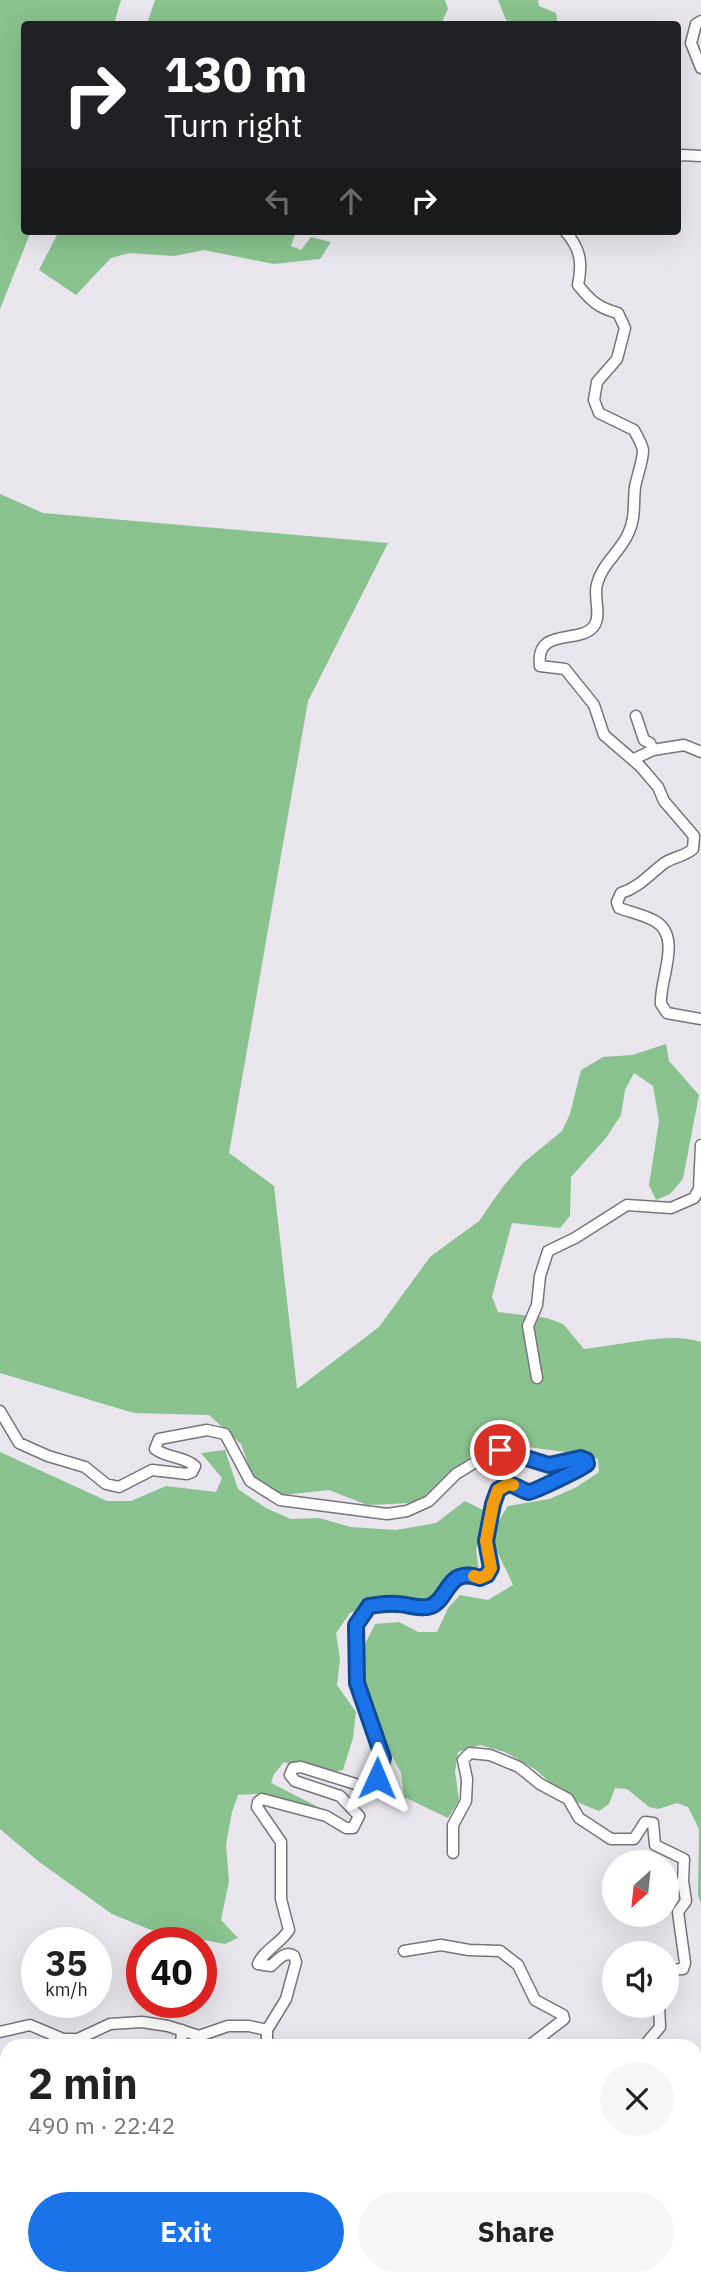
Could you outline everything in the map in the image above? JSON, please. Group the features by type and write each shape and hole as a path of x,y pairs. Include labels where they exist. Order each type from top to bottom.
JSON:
{"street":[{"path":"701,22 696,24 691,43 701,68"},
{"path":"681,156 701,156"},
{"path":"568,235 578,249 583,264 578,285 592,302 603,310 618,313 625,328 617,359 597,382 594,400 599,413 634,430 643,449 635,491 635,518 628,536 607,562 596,585 596,619 593,627 587,632 550,640 543,648 539,659 540,666 565,668 594,705 604,735 634,760 657,787 664,801 692,831 693,849 687,854 664,862 635,889 621,893 617,902 618,908 658,922 667,935 670,952 663,974 661,1004 667,1013 701,1019"},
{"path":"636,716 644,740 650,743 653,750"},
{"path":"634,760 653,750 684,745 701,752"},
{"path":"537,1378 528,1326 537,1306 540,1276 548,1251 575,1238 627,1205 671,1208 694,1198 699,1189 701,1145"},
{"path":"0,1411 19,1443 48,1456 85,1467 106,1484 119,1487 152,1470 187,1474 192,1472 194,1466 189,1461 160,1453 155,1449 156,1444 159,1439 207,1430 225,1434 250,1482 280,1500 387,1514 407,1511 429,1501 456,1474 494,1451 513,1452 549,1465 581,1458 586,1460 587,1464 583,1468 555,1479 537,1491 527,1492 517,1485 508,1484 498,1490 486,1541 491,1568 487,1575 480,1578 471,1575 458,1577 434,1605 428,1607 395,1603 369,1606 356,1625 357,1683 383,1758 376,1782 365,1787 301,1767 293,1768 290,1775 295,1781 340,1796 359,1816 353,1828 346,1828 326,1816 262,1798 258,1802 257,1807 281,1842 281,1899 289,1930 283,1940 262,1956 258,1964 271,1966 285,1954 294,1956 296,1962 286,1999 267,2030 267,2039"},
{"path":"453,1853 453,1825 466,1801 467,1779 463,1759 470,1753 490,1755 519,1768 540,1784 568,1799 579,1818 611,1839 635,1839 645,1822 653,1823 655,1845 684,1859 686,1900 678,1912 685,1963 683,1969 679,1969"},
{"path":"404,1951 441,1945 469,1950 500,1951 518,1965 535,2000 563,2015 564,2019 538,2039"},
{"path":"651,2039 660,2027 660,2018"},
{"path":"0,2032 30,2025 63,2039 78,2039 110,2024 142,2022 169,2025 200,2036 228,2026 249,2026 267,2030"},
{"path":"181,2039 182,2030"}],"green space":[{"path":"0,0 121,0 115,21 21,21 21,235 29,235 0,309"},
{"path":"155,0 445,0 448,9 442,21 148,21"},
{"path":"498,0 538,0 539,6 556,13 557,21 510,21 506,20"},
{"path":"57,235 295,235 291,246 301,250 311,237 331,242 320,259 274,264 204,250 174,256 129,253 111,258 76,295 39,270"},
{"path":"0,494 43,513 388,543 308,701 229,1153 274,1186 297,1389 379,1327 430,1257 479,1221 523,1163 562,1131 570,1114 581,1070 603,1057 632,1055 666,1044 669,1061 699,1095 683,1179 670,1194 656,1200 649,1185 659,1121 653,1086 634,1073 625,1090 621,1115 606,1138 571,1177 570,1216 560,1228 512,1223 492,1297 498,1312 547,1318 563,1324 584,1349 674,1338 701,1342 701,1904 698,1895 699,1829 688,1807 677,1803 658,1809 649,1807 627,1789 615,1788 609,1804 599,1811 567,1798 536,1770 505,1752 480,1745 458,1752 455,1772 459,1800 448,1818 404,1797 401,1773 360,1695 364,1646 375,1624 399,1622 418,1632 437,1632 448,1608 460,1595 488,1600 513,1585 499,1555 495,1538 500,1518 508,1506 549,1499 575,1488 599,1472 598,1459 513,1445 478,1449 422,1502 367,1505 329,1490 284,1495 254,1480 241,1444 209,1415 134,1413 0,1373"},
{"path":"225,1450 238,1489 266,1508 291,1519 319,1518 351,1527 396,1530 436,1523 465,1501 485,1511 476,1550 480,1578 450,1574 423,1611 372,1604 350,1613 336,1633 340,1659 337,1685 356,1712 353,1738 343,1770 328,1773 284,1762 274,1774 271,1783 322,1809 315,1812 257,1794 238,1795 226,1845 229,1881 221,1920 238,1938 225,1944 217,1942 217,1927 144,1927 112,1914 38,1861 0,1829 0,1452 107,1501 131,1501 166,1486 216,1492 222,1478 201,1453"}],"slow traffic":[{"path":"474,1576 480,1578 487,1575 491,1568 486,1541 493,1504 498,1490 508,1484 513,1485"}],"route":[{"path":"377,1778 383,1758 357,1683 356,1625 369,1606 395,1603 428,1607 434,1605 458,1577 471,1575 480,1578 487,1575 491,1568 486,1541 498,1490 508,1484 517,1485 527,1492 537,1491 587,1464 586,1460 581,1458 546,1465 500,1450"}]}
